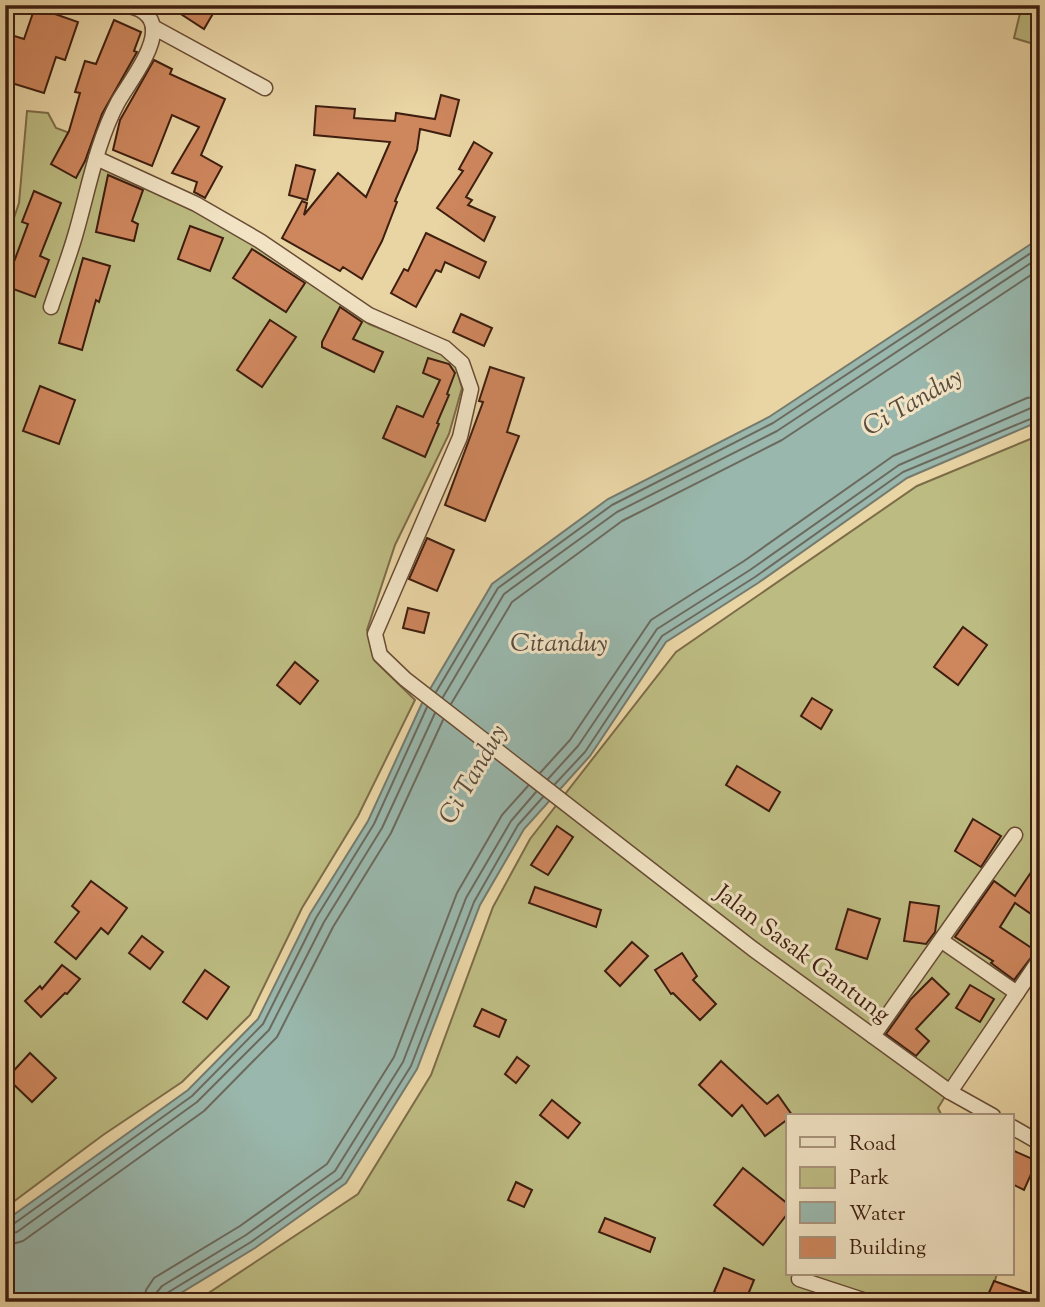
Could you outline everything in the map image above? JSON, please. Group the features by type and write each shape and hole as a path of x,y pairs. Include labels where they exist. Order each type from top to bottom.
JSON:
{"street":[{"path":"51,307 75,237 96,158 116,105 152,41 153,27 148,9 124,5"},
{"path":"153,27 265,88"},
{"name":"Jalan Sasak Gantung","path":"96,158 196,204 260,242 369,315 446,348 463,363 471,389 460,437 375,634 380,654 405,680 753,949 950,1092 989,1114"},
{"path":"873,1036 1015,835"},
{"path":"942,941 1017,993"},
{"path":"950,1092 1040,959"},
{"path":"1014,1128 1040,1143"},
{"path":"799,1279 869,1302"}],"green space":[{"path":"1022,5 1040,5 1040,46 1014,38"},
{"path":"27,111 48,113 56,128 94,142 90,162 193,209 256,245 369,324 439,352 455,364 462,388 449,434 395,545 367,630 374,660 415,700 358,816 302,908 250,1015 182,1082 103,1135 5,1208 5,244 19,203"},
{"path":"1040,435 1040,942 938,1108 941,1114 786,1114 786,1276 996,1276 988,1302 195,1302 358,1194 431,1075 493,907 530,839 676,652 917,486"}],"water":[{"name":"Citanduy","path":"1040,238 1040,421 907,478 758,583 666,642 590,756 524,829 480,905 417,1069 346,1183 255,1248 166,1302 5,1302 5,1221 188,1090 258,1019 310,914 368,821 423,701 492,584 608,499 769,417"}],"building":[{"path":"167,5 218,5 204,29"},
{"path":"35,7 78,22 65,60 56,57 44,93 5,81 5,33 24,39"},
{"path":"114,20 141,32 134,51 137,52 102,114 76,178 51,164 69,131 80,93 75,92 85,61 96,64"},
{"path":"154,60 172,69 170,74 225,99 201,155 222,167 205,198 194,192 197,182 172,173 199,127 172,115 152,166 113,150 120,120"},
{"path":"441,95 459,100 450,136 420,129 417,150 395,201 397,202 382,241 362,279 343,267 340,271 282,238 302,201 307,203 304,215 338,173 366,197 390,142 314,135 316,106 355,109 354,118 395,121 396,113 435,119"},
{"path":"474,142 492,153 466,197 472,200 468,205 495,217 484,241 437,208 463,171 459,169"},
{"path":"296,165 315,170 307,200 289,195"},
{"path":"108,175 143,190 132,221 138,224 134,241 96,232"},
{"path":"34,191 61,203 40,256 49,260 35,297 5,286 28,224 22,222"},
{"path":"190,226 223,238 210,271 178,259"},
{"path":"426,233 486,262 479,278 445,262 441,272 436,270 416,307 391,293 404,269 408,271"},
{"path":"252,249 305,283 286,312 233,278"},
{"path":"83,258 110,266 99,302 96,300 82,350 59,343"},
{"path":"340,307 362,322 353,339 383,352 374,372 322,347"},
{"path":"461,314 492,328 484,346 453,332"},
{"path":"270,320 296,337 262,387 237,370"},
{"path":"428,358 449,364 455,373 425,457 383,438 397,406 423,417 440,380 423,373"},
{"path":"490,367 524,378 507,432 519,436 485,521 445,505 483,402 479,401"},
{"path":"40,386 75,400 59,444 23,431"},
{"path":"427,538 454,550 437,591 409,579"},
{"path":"408,608 429,613 424,633 403,628"},
{"path":"963,627 987,645 958,685 934,667"},
{"path":"295,662 318,681 300,704 277,685"},
{"path":"812,698 832,710 821,729 801,716"},
{"path":"737,766 780,792 769,811 726,785"},
{"path":"973,819 1001,836 981,867 955,851"},
{"path":"557,826 573,837 548,875 531,865"},
{"path":"1040,859 1040,920 1015,903 1000,927 1036,951 1014,980 991,963 993,961 955,937 994,881 1015,896"},
{"path":"91,881 127,908 108,934 101,928 76,959 55,942 79,912 72,906"},
{"path":"535,887 601,910 596,927 529,903"},
{"path":"910,902 939,906 935,932 926,944 904,941"},
{"path":"848,909 880,919 867,959 836,949"},
{"path":"142,936 163,952 150,969 129,953"},
{"path":"632,942 648,956 620,986 605,971"},
{"path":"682,953 697,976 693,980 716,1004 700,1020 671,994 655,970"},
{"path":"62,965 80,979 41,1017 25,1001 40,986 42,989"},
{"path":"205,970 229,987 207,1019 183,1002"},
{"path":"932,978 949,994 916,1029 929,1041 916,1056 886,1034 911,999"},
{"path":"970,985 994,999 980,1022 956,1008"},
{"path":"482,1009 506,1020 499,1037 474,1026"},
{"path":"30,1053 56,1078 32,1102 7,1078"},
{"path":"517,1057 529,1066 516,1083 505,1074"},
{"path":"721,1061 767,1104 778,1095 791,1114 786,1114 786,1120 765,1136 742,1105 732,1116 699,1085"},
{"path":"552,1100 580,1123 568,1138 540,1115"},
{"path":"1014,1151 1037,1161 1024,1190 1014,1185"},
{"path":"743,1168 786,1202 786,1216 763,1245 714,1205"},
{"path":"516,1182 532,1190 524,1207 508,1200"},
{"path":"605,1218 655,1238 650,1252 599,1232"},
{"path":"724,1268 754,1280 745,1302 737,1302 714,1292"},
{"path":"994,1281 1040,1297 1040,1302 985,1302"}],"water label":[{"name":"Ci Tanduy","path":"913,403"},
{"name":"Ci Tanduy","path":"474,775"}]}
